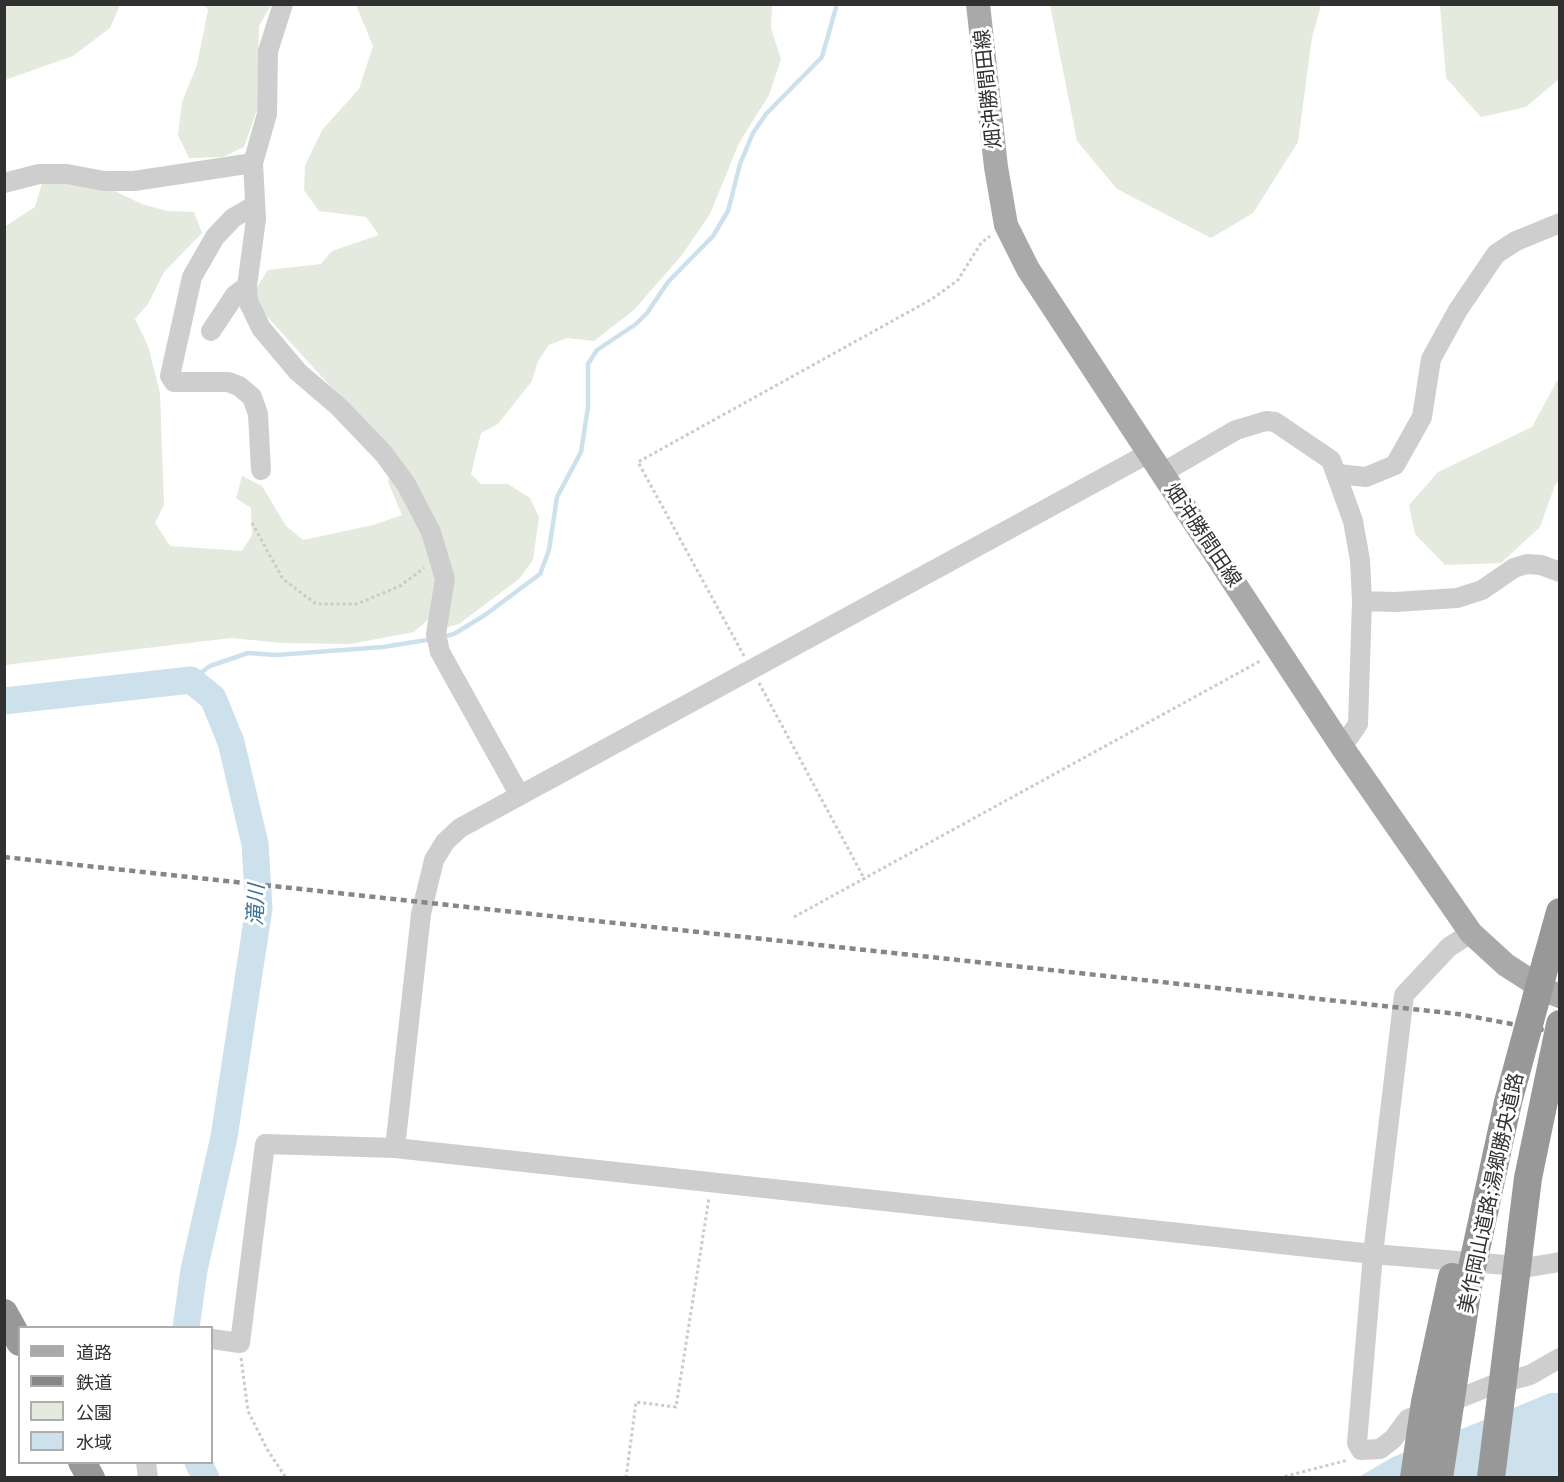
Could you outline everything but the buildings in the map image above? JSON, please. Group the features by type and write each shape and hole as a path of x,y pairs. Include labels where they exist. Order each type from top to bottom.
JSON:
{"highway":[{"name":"美作岡山道路;湯郷勝央道路","path":"1439,1478 1468,1286 1498,1149 1560,912"},
{"path":"1491,1478 1528,1178 1560,1024"},
{"path":"1414,1478 1428,1390 1466,1219 1472,1197 1498,1149"},
{"path":"4,1313 18,1338"}],"main road":[{"name":"畑沖勝間田線","path":"978,4 996,166 1006,225 1028,269 1342,747 1471,933 1506,965 1545,990 1560,996"}],"street":[{"path":"283,4 268,51 267,114 254,163 255,205 251,264 246,286 248,301 261,328 298,372 339,407 376,446 406,484 440,557 445,579 436,634 438,643 519,794"},
{"path":"4,183 39,174 67,174 104,181 134,181 254,163"},
{"path":"255,205 233,218 215,237 192,277 170,376 174,382 228,382 239,386 252,398 258,414 261,470"},
{"path":"1338,474 1366,477 1395,465 1422,417 1431,359 1458,310 1496,254 1516,241 1560,223"},
{"path":"211,331 235,295 246,286"},
{"path":"1162,473 1236,430 1266,421 1275,422 1323,453 1338,474 1353,521 1360,560 1362,601 1358,724 1342,747"},
{"path":"394,1148 421,914 434,860 445,842 460,828 1149,453"},
{"path":"1362,601 1395,602 1457,598 1482,590 1514,568 1527,564 1541,565 1560,572"},
{"path":"1445,1260 1408,1419 1394,1439 1380,1449 1361,1450 1357,1443 1373,1254 1404,995 1449,947 1471,933"},
{"path":"213,1339 236,1342 265,1144 394,1148 1373,1254 1530,1267 1560,1262"},
{"path":"1491,1386 1504,1265"},
{"path":"1408,1419 1491,1386 1530,1375 1560,1358"}],"path":[{"path":"865,880 638,462 932,299 958,280 981,243 1006,225"},
{"path":"252,523 283,579 316,604 357,604 400,586 440,557"},
{"path":"794,917 865,880 1279,649"},
{"path":"626,1478 636,1402 676,1407 711,1183"},
{"path":"236,1342 248,1411 267,1449 286,1478"},
{"path":"1279,1478 1351,1459 1361,1450"}],"green space":[{"path":"4,5 120,5 110,28 73,56 5,80"},
{"path":"205,5 271,5 259,26 257,110 244,147 223,157 189,158 178,135 182,102 197,65 208,10"},
{"path":"356,5 772,5 771,28 781,59 769,95 739,143 710,214 682,255 634,310 594,341 567,338 549,345 538,361 532,381 498,424 481,433 471,474 481,484 508,484 530,498 539,517 533,560 519,579 459,624 448,627 443,618 429,619 414,632 350,644 282,643 231,638 5,665 4,227 35,207 42,183 69,178 108,188 142,204 167,211 194,212 202,233 164,272 148,304 135,319 148,346 160,393 164,505 155,523 170,546 242,551 252,535 251,508 236,498 242,476 262,486 286,526 303,540 373,525 402,515 388,482 394,456 250,298 268,270 321,264 332,251 379,235 366,217 319,211 304,190 305,166 322,130 359,89 373,46"},
{"path":"1050,5 1321,5 1312,37 1298,142 1253,213 1211,238 1117,189 1077,141"},
{"path":"1440,5 1559,5 1559,79 1526,107 1481,117 1446,78"},
{"path":"1559,377 1559,481 1555,485 1540,527 1501,563 1445,565 1415,534 1409,505 1438,472 1532,427"}],"water":[{"path":"1550,1393 1559,1393 1559,1477 1357,1478 1393,1457"}],"waterway":[{"path":"442,637 454,634 485,615 540,574 549,550 557,497 581,452 588,407 588,364 597,350 636,324 647,313 668,282 713,236 728,211 740,164 753,133 766,114 822,57 837,4"},
{"path":"191,680 210,666 248,653 276,655 383,647 433,639"},
{"name":"滝川","path":"4,701 191,680 213,698 231,742 255,844 259,908 224,1137 194,1270 186,1326"},
{"name":"滝川","path":"199,1464 206,1478"}],"railway":[{"path":"4,857 1458,1014 1560,1033"}]}
